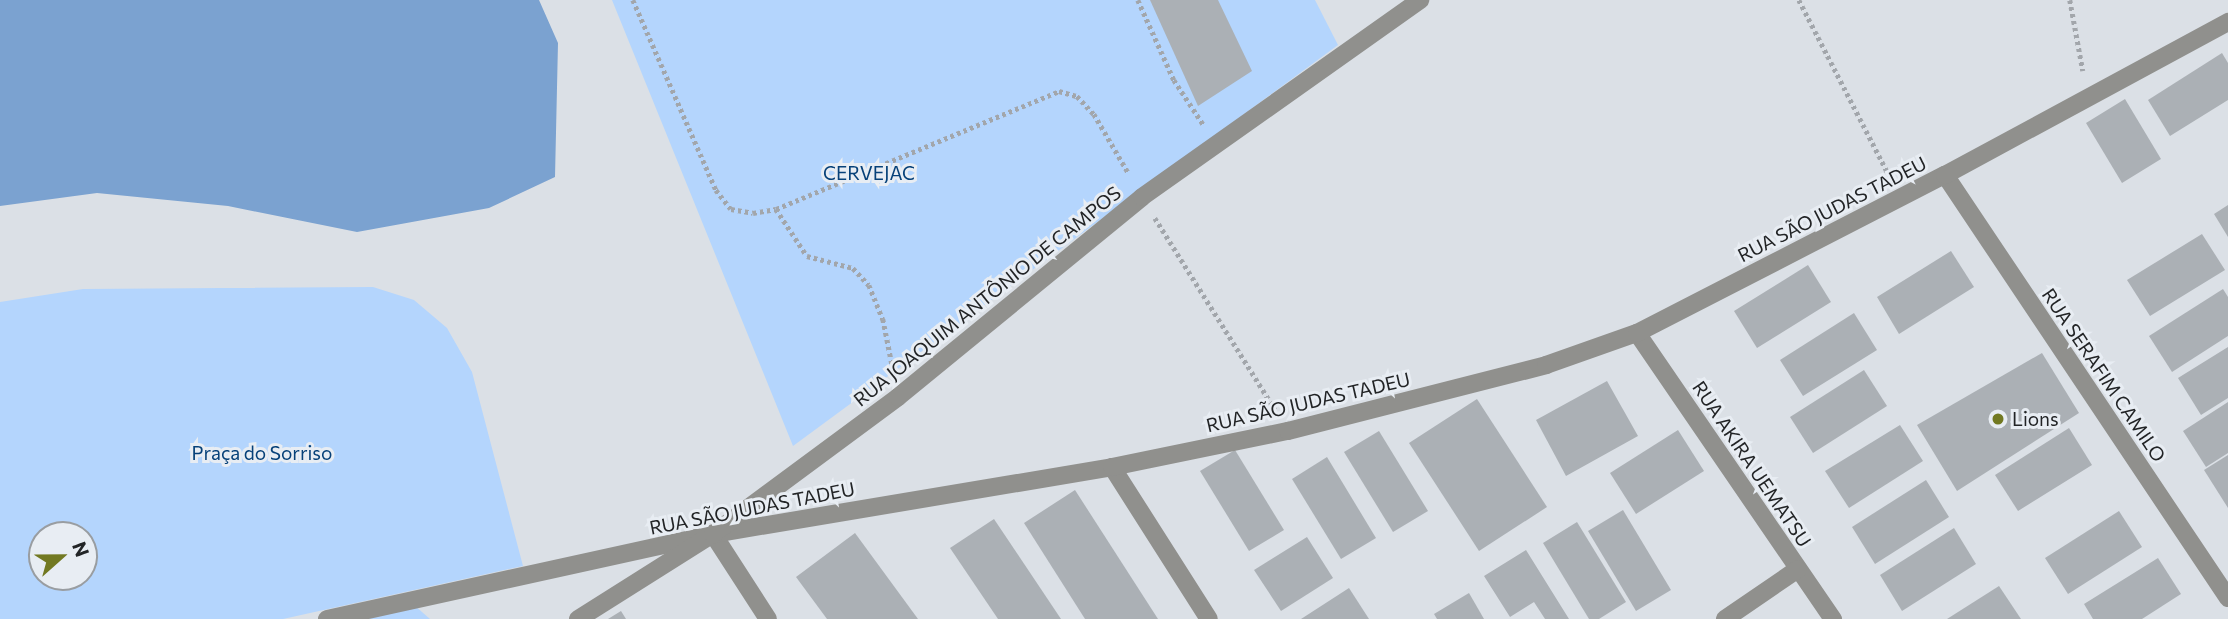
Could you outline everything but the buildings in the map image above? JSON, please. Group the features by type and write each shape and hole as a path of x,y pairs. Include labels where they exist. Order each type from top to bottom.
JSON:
{"street":[{"name":"RUA JOAQUIM ANTÔNIO DE CAMPOS","path":"578,619 713,534 898,397 1142,197 1420,0"},
{"name":"RUA SÃO JUDAS TADEU","path":"327,619 713,534 1112,467 1288,431 1546,365 1637,333 1945,175 2228,22"},
{"name":"RUA SERAFIM CAMILO","path":"1945,175 2228,598"},
{"name":"RUA AKIRA UEMATSU","path":"1637,333 1833,619"},
{"path":"1112,467 1209,619"},
{"path":"713,534 768,619"},
{"path":"1725,619 1798,569"}],"path":[{"path":"632,0 716,190 731,209 753,213 776,209 1059,91 1077,96 1094,114 1142,197 1288,431"},
{"path":"1138,0 1174,80 1218,145"},
{"path":"1799,0 1901,198"},
{"path":"2070,0 2087,96"},
{"path":"776,209 807,256 852,268 869,285 883,319 898,397"}],"green space":[{"name":"CERVEJAC","path":"612,0 1315,0 1338,45 793,446"},
{"name":"Praça do Sorriso","path":"373,287 414,300 447,328 472,372 523,566 283,619 0,619 0,302 83,289"},
{"path":"414,605 430,619 355,619"}],"shaded area":[{"path":"0,0 539,0 558,43 555,177 489,208 357,232 228,206 97,193 0,206"}],"place":[{"name":"Lions","path":"1998,419"}]}
